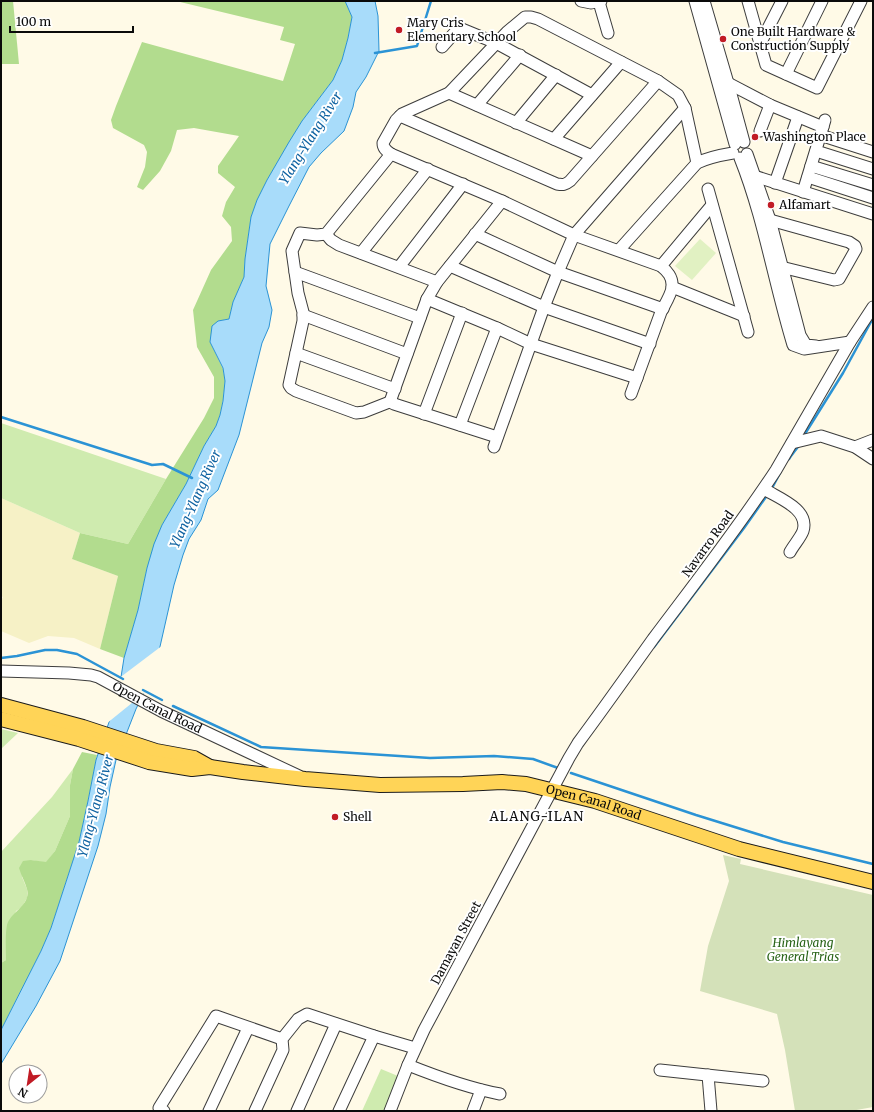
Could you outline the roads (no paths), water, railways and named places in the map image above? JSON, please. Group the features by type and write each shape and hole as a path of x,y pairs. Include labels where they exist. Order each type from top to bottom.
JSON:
{"main road":[{"name":"Open Canal Road","path":"1,705 135,750 164,765 192,769 210,767 305,779 380,785 513,782 596,801 739,849 873,882"},
{"name":"Open Canal Road","path":"1,719 81,733"}],"street":[{"path":"581,1 591,3 600,1 608,33"},
{"path":"695,1 716,77 760,205 777,266 792,304 800,335 806,345 820,347"},
{"path":"704,1 728,83 740,150"},
{"path":"748,1 766,64 817,88 861,1"},
{"path":"760,44 782,1"},
{"path":"786,74 822,1"},
{"path":"631,394 672,287 670,276 661,266 574,235 502,201 391,154 383,147 383,143 396,120 402,114 449,93 507,32 525,17 531,17 538,19 658,81 678,95 685,108 697,163"},
{"path":"442,47 457,30 462,29 496,43 592,95"},
{"path":"477,106 520,56"},
{"path":"554,139 621,62"},
{"path":"516,122 556,75"},
{"path":"716,77 770,105 823,127 873,152"},
{"path":"400,116 557,184 566,184 658,81"},
{"path":"449,93 592,156"},
{"path":"760,131 770,105"},
{"path":"392,401 394,404 460,425 496,442 544,307 574,235 685,108"},
{"path":"775,183 798,117"},
{"path":"803,192 823,127"},
{"path":"619,250 697,163 704,159 740,150"},
{"path":"816,151 873,169"},
{"path":"391,154 326,234 317,235 300,233 292,251 303,321 289,385 296,392 356,413 364,412 392,401"},
{"path":"811,166 873,185"},
{"path":"361,253 428,169"},
{"path":"750,175 873,214"},
{"path":"808,177 873,198"},
{"path":"399,267 463,184"},
{"path":"708,189 748,332"},
{"path":"392,401 391,399 427,300 437,282 502,201"},
{"path":"661,266 712,205"},
{"path":"760,205 770,220 786,325 793,345 804,349 850,342"},
{"path":"770,220 849,242 855,246 856,249 839,279 834,280 777,266"},
{"path":"326,234 331,240 339,245 437,282"},
{"path":"475,234 558,272 663,309"},
{"path":"450,266 544,307 650,344"},
{"path":"295,272 420,318"},
{"path":"672,287 744,316"},
{"path":"427,300 462,313 531,344 637,378"},
{"path":"786,325 792,304"},
{"name":"Navarro Road","path":"552,790 578,742 720,551 768,492 776,470 798,441 850,342 872,310"},
{"path":"424,414 462,313"},
{"path":"303,315 407,354"},
{"path":"460,425 497,328"},
{"path":"296,353 395,389"},
{"path":"798,441 821,436 855,447 873,459"},
{"path":"855,447 873,440"},
{"path":"768,492 789,503 798,510 804,519 803,531 790,552"},
{"name":"Open Canal Road","path":"1,671 80,674 91,675 103,679 149,703 161,711 305,779"},
{"name":"Damayan Street","path":"390,1111 415,1048 552,790"},
{"path":"255,1111 283,1050 282,1039 298,1019 307,1014 415,1048"},
{"path":"164,1111 159,1108 216,1016 282,1039"},
{"path":"297,1111 336,1024"},
{"path":"209,1111 248,1028"},
{"path":"339,1111 374,1036"},
{"path":"408,1065 438,1077 500,1094"},
{"path":"660,1070 763,1081"},
{"path":"708,1075 711,1111"},
{"path":"473,1111 481,1090"}],"water":[{"name":"Ylang-Ylang River","path":"345,1 375,1 378,16 379,51 366,77 356,92 353,107 344,131 309,167 270,244 266,286 272,310 269,327 262,343 239,435 218,490 208,499 201,520 189,539 183,555 174,585 159,651 149,682 136,709 116,760 106,814 98,846 60,961 36,1006 1,1064 1,1030 51,928 79,842 96,760 118,696 124,658 138,610 154,544 162,525 186,484 204,446 216,426 220,415 225,381 223,368 210,342 212,326 218,321 229,319 233,302 244,277 251,217 257,200 289,142 302,121 333,80 342,60 352,17"}],"waterway":[{"path":"375,53 417,46 431,1"},
{"path":"803,437 843,373 873,318"},
{"name":"Ylang-Ylang River","path":"1,417 152,465 163,464 192,478"},
{"path":"789,459 799,445"},
{"path":"771,490 780,473"},
{"path":"654,647 768,494"},
{"path":"1,658 45,650 57,650 77,654 123,679"},
{"path":"143,690 162,700"},
{"path":"173,706 261,747 430,758 494,756 533,759 558,768"},
{"path":"571,773 696,815 783,842 873,864"}],"place":[{"name":"Mary Cris Elementary School","path":"399,30"},
{"name":"One Built Hardware & Construction Supply","path":"723,39"},
{"name":"Washington Place","path":"755,137"},
{"name":"Alfamart","path":"771,205"},
{"name":"Shell","path":"335,817"}],"district":[{"name":"ALANG-ILAN","path":"537,816"}],"park label":[{"name":"Himlayang General Trias","path":"803,950"}]}
